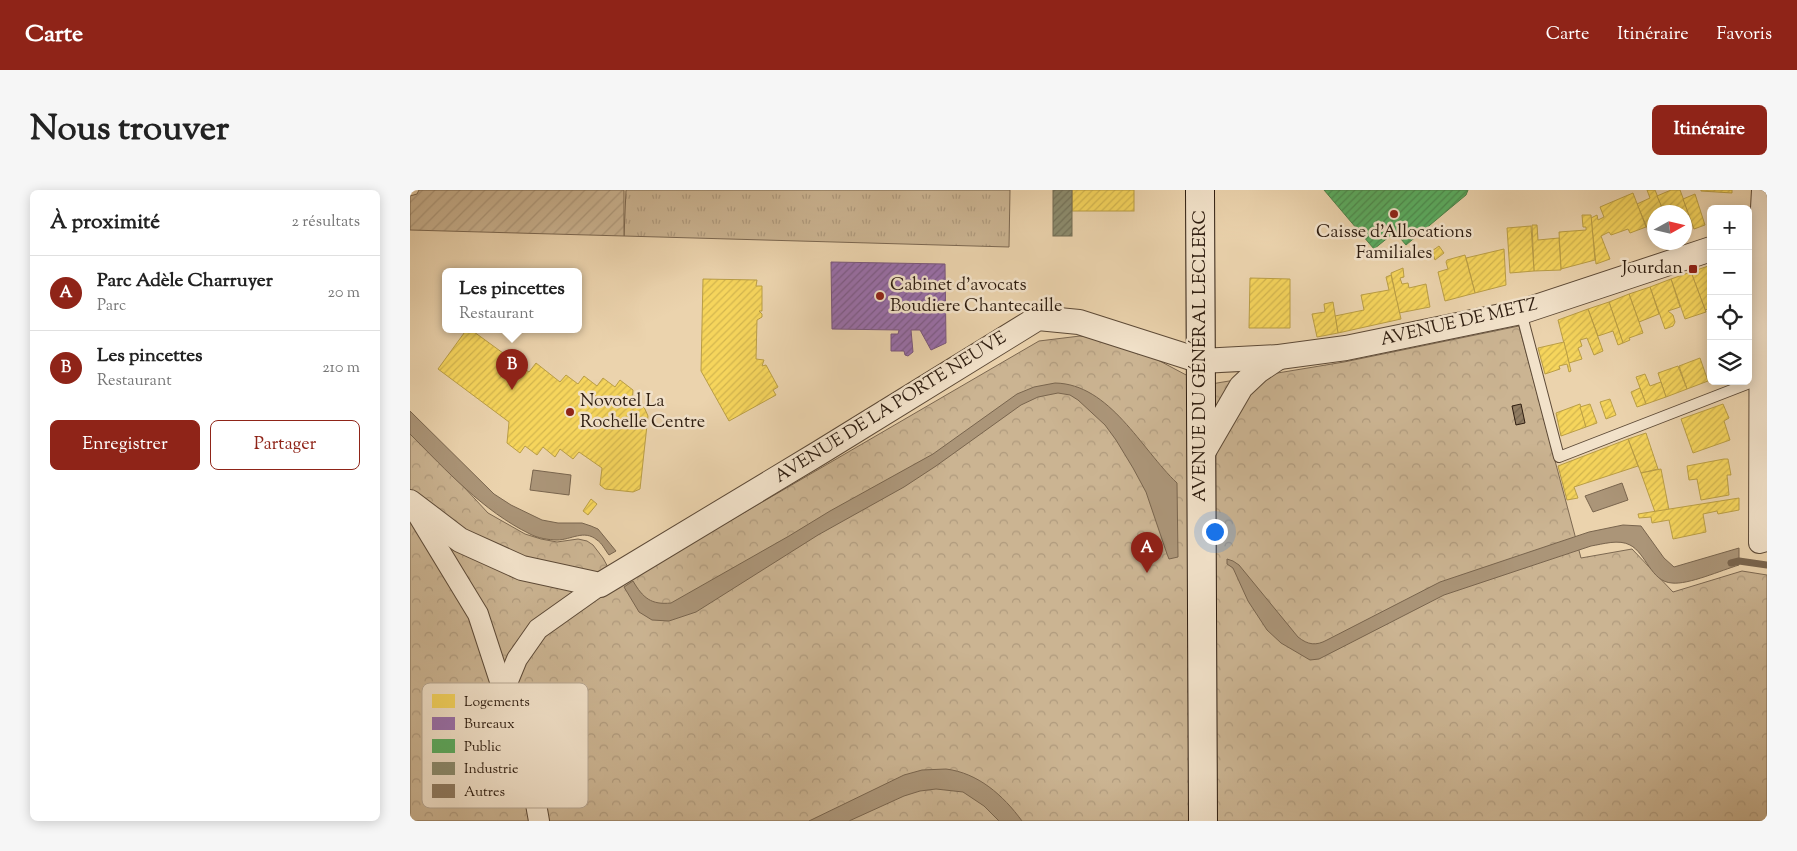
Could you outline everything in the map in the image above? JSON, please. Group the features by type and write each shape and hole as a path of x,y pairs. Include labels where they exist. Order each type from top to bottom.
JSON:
{"main road":[{"name":"AVENUE DU GÉNÉRAL LECLERC","path":"1200,190 1203,821"}],"street":[{"path":"1762,190 1758,226 1764,378 1763,542"},
{"name":"AVENUE DE METZ","path":"1201,361 1279,357 1346,348 1521,312 1708,250"},
{"name":"AVENUE DE LA PORTE NEUVE","path":"600,585 828,448 1038,318 1079,322 1201,361"},
{"path":"1201,456 1241,387 1258,371 1279,357"},
{"path":"410,503 460,540 522,568 600,585"},
{"path":"410,503 478,614 500,683"},
{"path":"507,683 517,659 538,629 600,585"},
{"path":"537,808 539,821"}],"lane":[{"path":"1521,312 1560,457 1764,378"}],"green space":[{"path":"419,190 624,190 624,236 410,230 410,196 417,194"},
{"path":"626,190 1010,190 1009,247 624,236"},
{"path":"1519,326 1581,558 1632,549 1673,592 1742,571 1767,575 1767,821 410,821 410,429 488,513 525,534 541,539 557,542 578,539 587,541 593,545 603,558 618,586 1039,341 1080,336 1124,342 1205,385 1344,362"}],"shaded area":[{"path":"1055,383 1075,386 1092,394 1108,406 1177,483 1178,557 1169,559 1146,492 1116,440 1105,425 1078,400 1070,395 1058,393 1038,397 1021,405 904,487 818,535 696,612 669,621 652,620 639,612 624,587 633,581 640,592 648,599 658,603 671,603 933,454 1017,394 1034,387"},
{"path":"410,411 494,494 511,505 542,520 558,523 582,523 598,529 616,551 609,555 599,541 587,535 562,540 547,539 536,537 513,525 466,489 410,434"},
{"path":"533,470 571,475 569,495 530,490"},
{"path":"1622,483 1628,500 1593,512 1585,496"},
{"path":"1623,525 1641,526 1664,558 1674,567 1739,548 1739,565 1696,580 1672,583 1659,578 1636,549 1626,543 1616,542 1591,546 1444,595 1319,659 1310,660 1281,643 1267,630 1248,601 1233,568 1227,564 1227,559 1239,565 1298,637 1305,642 1316,644 1440,582 1589,532"},
{"path":"946,769 958,771 979,780 1007,802 1022,821 999,821 984,806 963,792 936,789 904,796 849,821 809,821 904,775 922,770"}],"building: Logements":[{"path":"1072,190 1134,190 1134,211 1072,211"},
{"path":"1647,190 1655,190 1661,205 1647,205 1647,228 1637,204 1650,198"},
{"path":"1671,190 1680,190 1686,205 1661,205 1657,196"},
{"path":"1732,190 1732,193 1701,191"},
{"path":"1633,193 1646,227 1630,233 1628,229 1611,235 1609,232 1601,236 1610,259 1596,264 1591,218 1597,215 1598,220 1604,217 1600,207"},
{"path":"1695,194 1705,225 1694,229 1692,224 1692,205 1685,205 1683,199"},
{"path":"1582,215 1591,215 1595,260 1561,269 1559,232 1586,230 1586,227 1583,227"},
{"path":"1532,225 1537,225 1538,240 1559,238 1561,270 1534,271"},
{"path":"1531,226 1534,271 1510,273 1507,228"},
{"path":"1439,246 1444,253 1435,260 1432,251"},
{"path":"1504,249 1506,285 1475,293 1466,258"},
{"path":"1465,255 1475,293 1445,301 1438,272 1448,269 1447,260"},
{"path":"1707,266 1707,309 1705,310 1691,272"},
{"path":"1403,268 1404,277 1400,278 1402,284 1408,283 1409,288 1426,284 1430,307 1399,313 1391,273"},
{"path":"1691,272 1706,312 1685,319 1671,279"},
{"path":"1391,275 1401,319 1338,333 1335,316 1364,310 1361,295 1389,290 1386,277"},
{"path":"1250,278 1290,279 1290,328 1249,328"},
{"path":"703,279 757,280 756,286 762,286 762,311 759,311 762,317 757,320 756,359 764,360 762,366 766,365 778,387 773,390 776,395 729,421 701,371"},
{"path":"1671,279 1680,307 1668,311 1673,315 1675,322 1673,326 1665,329 1650,287"},
{"path":"1650,287 1659,314 1639,322 1629,294"},
{"path":"1629,294 1643,333 1629,338 1630,340 1623,343 1609,302"},
{"path":"1333,302 1338,333 1317,337 1312,314 1325,312 1324,304"},
{"path":"1609,302 1623,343 1618,345 1613,331 1598,336 1588,309"},
{"path":"1588,309 1603,351 1594,355 1587,338 1580,340 1582,346 1578,348 1582,359 1569,363 1558,320"},
{"name":"Novotel La Rochelle Centre","path":"464,333 475,333 529,372 536,363 560,382 566,375 578,384 584,376 597,386 603,378 615,387 620,380 633,390 632,406 644,407 648,416 640,489 633,492 605,489 600,485 602,468 579,452 573,459 560,449 555,457 543,447 537,455 525,446 520,453 507,443 509,422 438,369"},
{"path":"1564,342 1571,371 1569,372 1567,364 1559,366 1560,369 1545,374 1538,348"},
{"path":"1700,358 1707,381 1687,389 1679,366"},
{"path":"1678,366 1687,389 1666,397 1658,373"},
{"path":"1645,374 1650,386 1661,382 1666,397 1646,404 1636,377"},
{"path":"1640,388 1646,404 1637,407 1631,392"},
{"path":"1610,399 1616,415 1606,419 1600,402"},
{"path":"1580,404 1586,427 1561,436 1556,413"},
{"path":"1590,404 1597,423 1586,427 1580,407"},
{"path":"1723,404 1729,418 1724,421 1730,440 1693,453 1681,419"},
{"path":"1646,433 1658,469 1641,473 1628,439"},
{"path":"1628,439 1638,466 1574,487 1578,498 1567,500 1558,466"},
{"path":"1728,459 1731,475 1727,475 1729,495 1701,500 1697,479 1689,480 1687,466"},
{"path":"1661,469 1669,510 1655,512 1641,473"},
{"path":"1739,498 1739,510 1718,514 1717,511 1703,514 1706,532 1673,539 1669,520 1652,523 1651,517 1639,518 1638,514"},
{"path":"591,499 597,504 588,515 583,511"}],"building: Bureaux":[{"path":"831,262 945,264 946,343 931,350 920,330 911,330 913,352 908,356 905,355 904,351 891,351 891,334 898,334 899,330 832,329"}],"building: Public":[{"name":"Caisse d'Allocations Familiales","path":"1324,190 1468,190 1466,195 1406,245 1395,232 1374,249"}],"building: Industrie":[{"path":"1053,190 1072,190 1072,236 1053,236"}],"building: Autres":[{"path":"1521,404 1525,423 1516,425 1512,406"}],"waterway":[{"path":"1731,563 1739,561 1767,565"}],"place":[{"name":"Caisse d'Allocations Familiales","path":"1394,214"},
{"name":"Jourdan","path":"1693,269"},
{"name":"Cabinet d'avocats Boudiere Chantecaille","path":"880,296"},
{"name":"Les pincettes","path":"512,390"},
{"name":"Novotel La Rochelle Centre","path":"570,412"},
{"name":"Parc Adèle Charruyer","path":"1147,573"}]}
